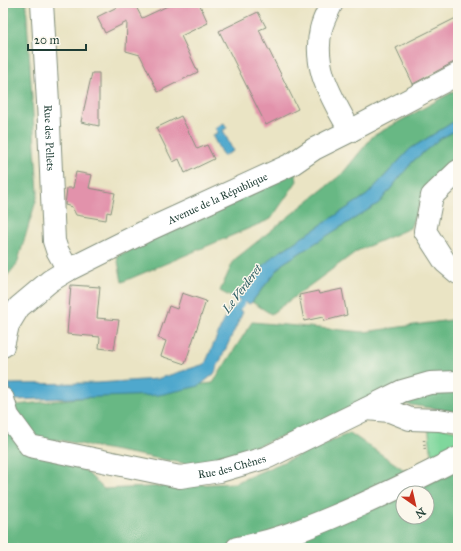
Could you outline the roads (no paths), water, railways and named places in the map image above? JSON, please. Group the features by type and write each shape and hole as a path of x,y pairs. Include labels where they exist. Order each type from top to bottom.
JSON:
{"street":[{"name":"Rue des Pellets","path":"42,3 54,241 57,250 68,270"},
{"path":"332,3 321,28 319,59 325,83 350,131"},
{"name":"Avenue de la République","path":"3,346 8,325 19,307 50,281 68,270 150,229 292,164 314,149 458,74"},
{"path":"458,171 432,196 425,231 445,262 458,273"},
{"name":"Rue des Chênes","path":"5,408 30,446 180,477 220,471 268,457 402,391 430,383 458,382"},
{"path":"366,409 390,411 410,419 439,420 458,423"},
{"path":"237,548 258,544 308,527 354,508 458,458"}],"water":[{"path":"458,119 458,129 438,140 413,161 379,203 282,264 250,304 233,298 272,257 367,195 410,149"},
{"path":"224,123 227,128 223,130 233,151 223,156 212,135 218,133 215,128"},
{"path":"230,306 243,312 214,374 199,386 159,395 12,400 9,384 98,383 157,379 205,364"}],"waterway":[{"name":"Le Verderet","path":"234,315 236,310 248,295"}]}
